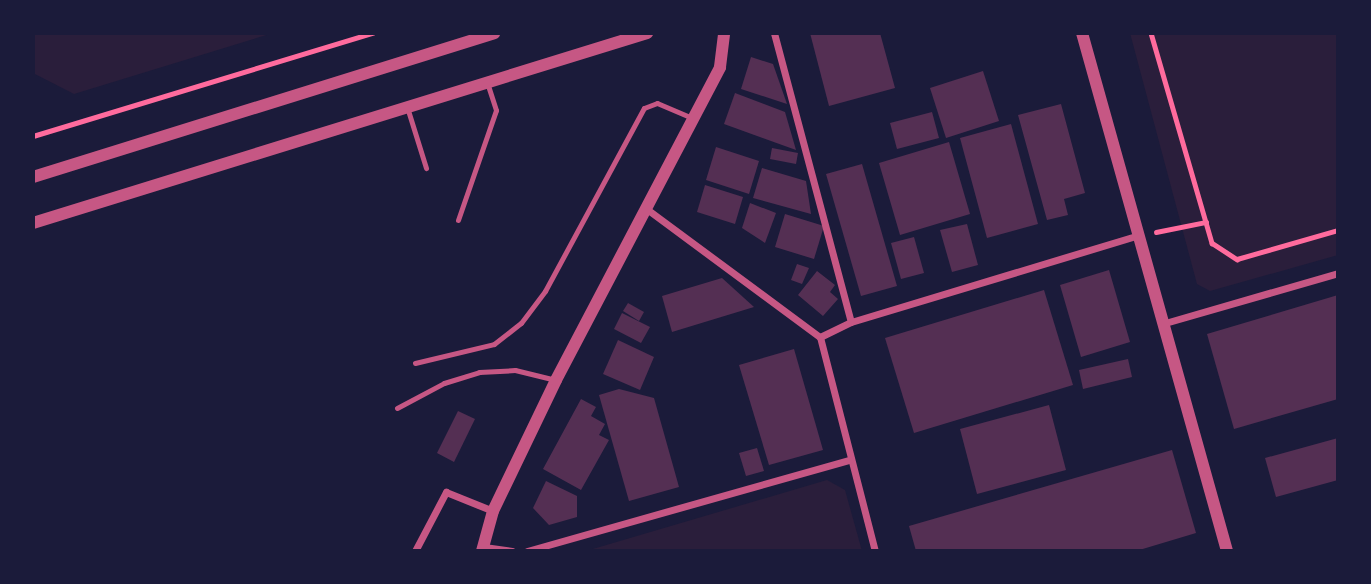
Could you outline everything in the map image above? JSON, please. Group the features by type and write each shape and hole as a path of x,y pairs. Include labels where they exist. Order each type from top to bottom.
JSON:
{"street":[{"path":"33,177 494,33"},
{"path":"33,223 647,33"},
{"path":"512,551 483,549 493,511 644,207 720,67 724,33"},
{"path":"774,33 851,322"},
{"path":"1082,33 1227,551"},
{"path":"644,207 820,337 849,460 875,551"},
{"path":"820,337 851,322 1139,235"},
{"path":"1165,323 1338,273"},
{"path":"527,551 560,547 849,460"},
{"path":"415,551 446,492 493,511"}],"lane":[{"path":"458,220 496,110 487,83"},
{"path":"415,363 494,344 521,323 545,291 644,108 657,103 693,118"},
{"path":"407,107 426,167"},
{"path":"397,408 444,383 480,372 515,370 556,380"}],"path":[{"path":"33,136 373,33"},
{"path":"1151,33 1212,243 1237,259 1338,230"},
{"path":"1139,235 1206,222"}],"shaded area":[{"path":"33,33 273,33 74,94 33,73"},
{"path":"1130,33 1338,33 1338,255 1210,291 1197,284"},
{"path":"827,480 845,490 862,551 586,551"}],"building":[{"path":"810,33 880,33 895,88 829,106"},
{"path":"751,57 773,64 787,104 741,89"},
{"path":"983,71 999,121 946,138 930,88"},
{"path":"735,93 785,112 796,150 724,124"},
{"path":"1061,104 1085,193 1064,199 1068,215 1047,220 1018,115"},
{"path":"932,112 939,138 897,149 890,123"},
{"path":"1011,124 1038,224 987,238 960,138"},
{"path":"949,142 970,214 900,235 879,163"},
{"path":"716,147 759,161 749,194 706,180"},
{"path":"772,148 798,153 796,164 770,159"},
{"path":"862,164 897,286 861,296 826,174"},
{"path":"762,168 806,181 811,214 753,198"},
{"path":"705,185 743,197 735,224 697,212"},
{"path":"750,203 776,213 765,243 742,228"},
{"path":"785,214 824,226 814,259 775,247"},
{"path":"967,224 978,265 952,272 940,230"},
{"path":"914,237 924,273 901,279 891,243"},
{"path":"797,264 809,268 802,284 791,280"},
{"path":"1109,270 1130,342 1081,357 1060,285"},
{"path":"817,271 835,285 830,292 838,299 823,316 798,295"},
{"path":"722,278 754,307 672,332 662,296"},
{"path":"1044,290 1073,385 914,433 885,338"},
{"path":"1338,295 1338,399 1234,429 1207,334"},
{"path":"628,303 644,312 639,321 623,311"},
{"path":"622,313 650,327 641,343 614,329"},
{"path":"618,340 654,357 640,390 603,374"},
{"path":"794,349 823,450 769,465 739,365"},
{"path":"1128,359 1132,377 1083,389 1079,370"},
{"path":"619,389 654,398 679,487 629,501 599,395"},
{"path":"581,399 596,407 591,416 605,424 599,435 609,440 581,490 543,469"},
{"path":"1049,405 1066,470 977,494 960,429"},
{"path":"458,411 475,419 454,462 437,453"},
{"path":"1338,438 1338,480 1276,497 1265,458"},
{"path":"757,448 764,471 746,476 739,453"},
{"path":"1172,450 1196,533 1136,551 916,551 909,526"},
{"path":"546,481 577,496 577,517 549,525 533,508"}]}
